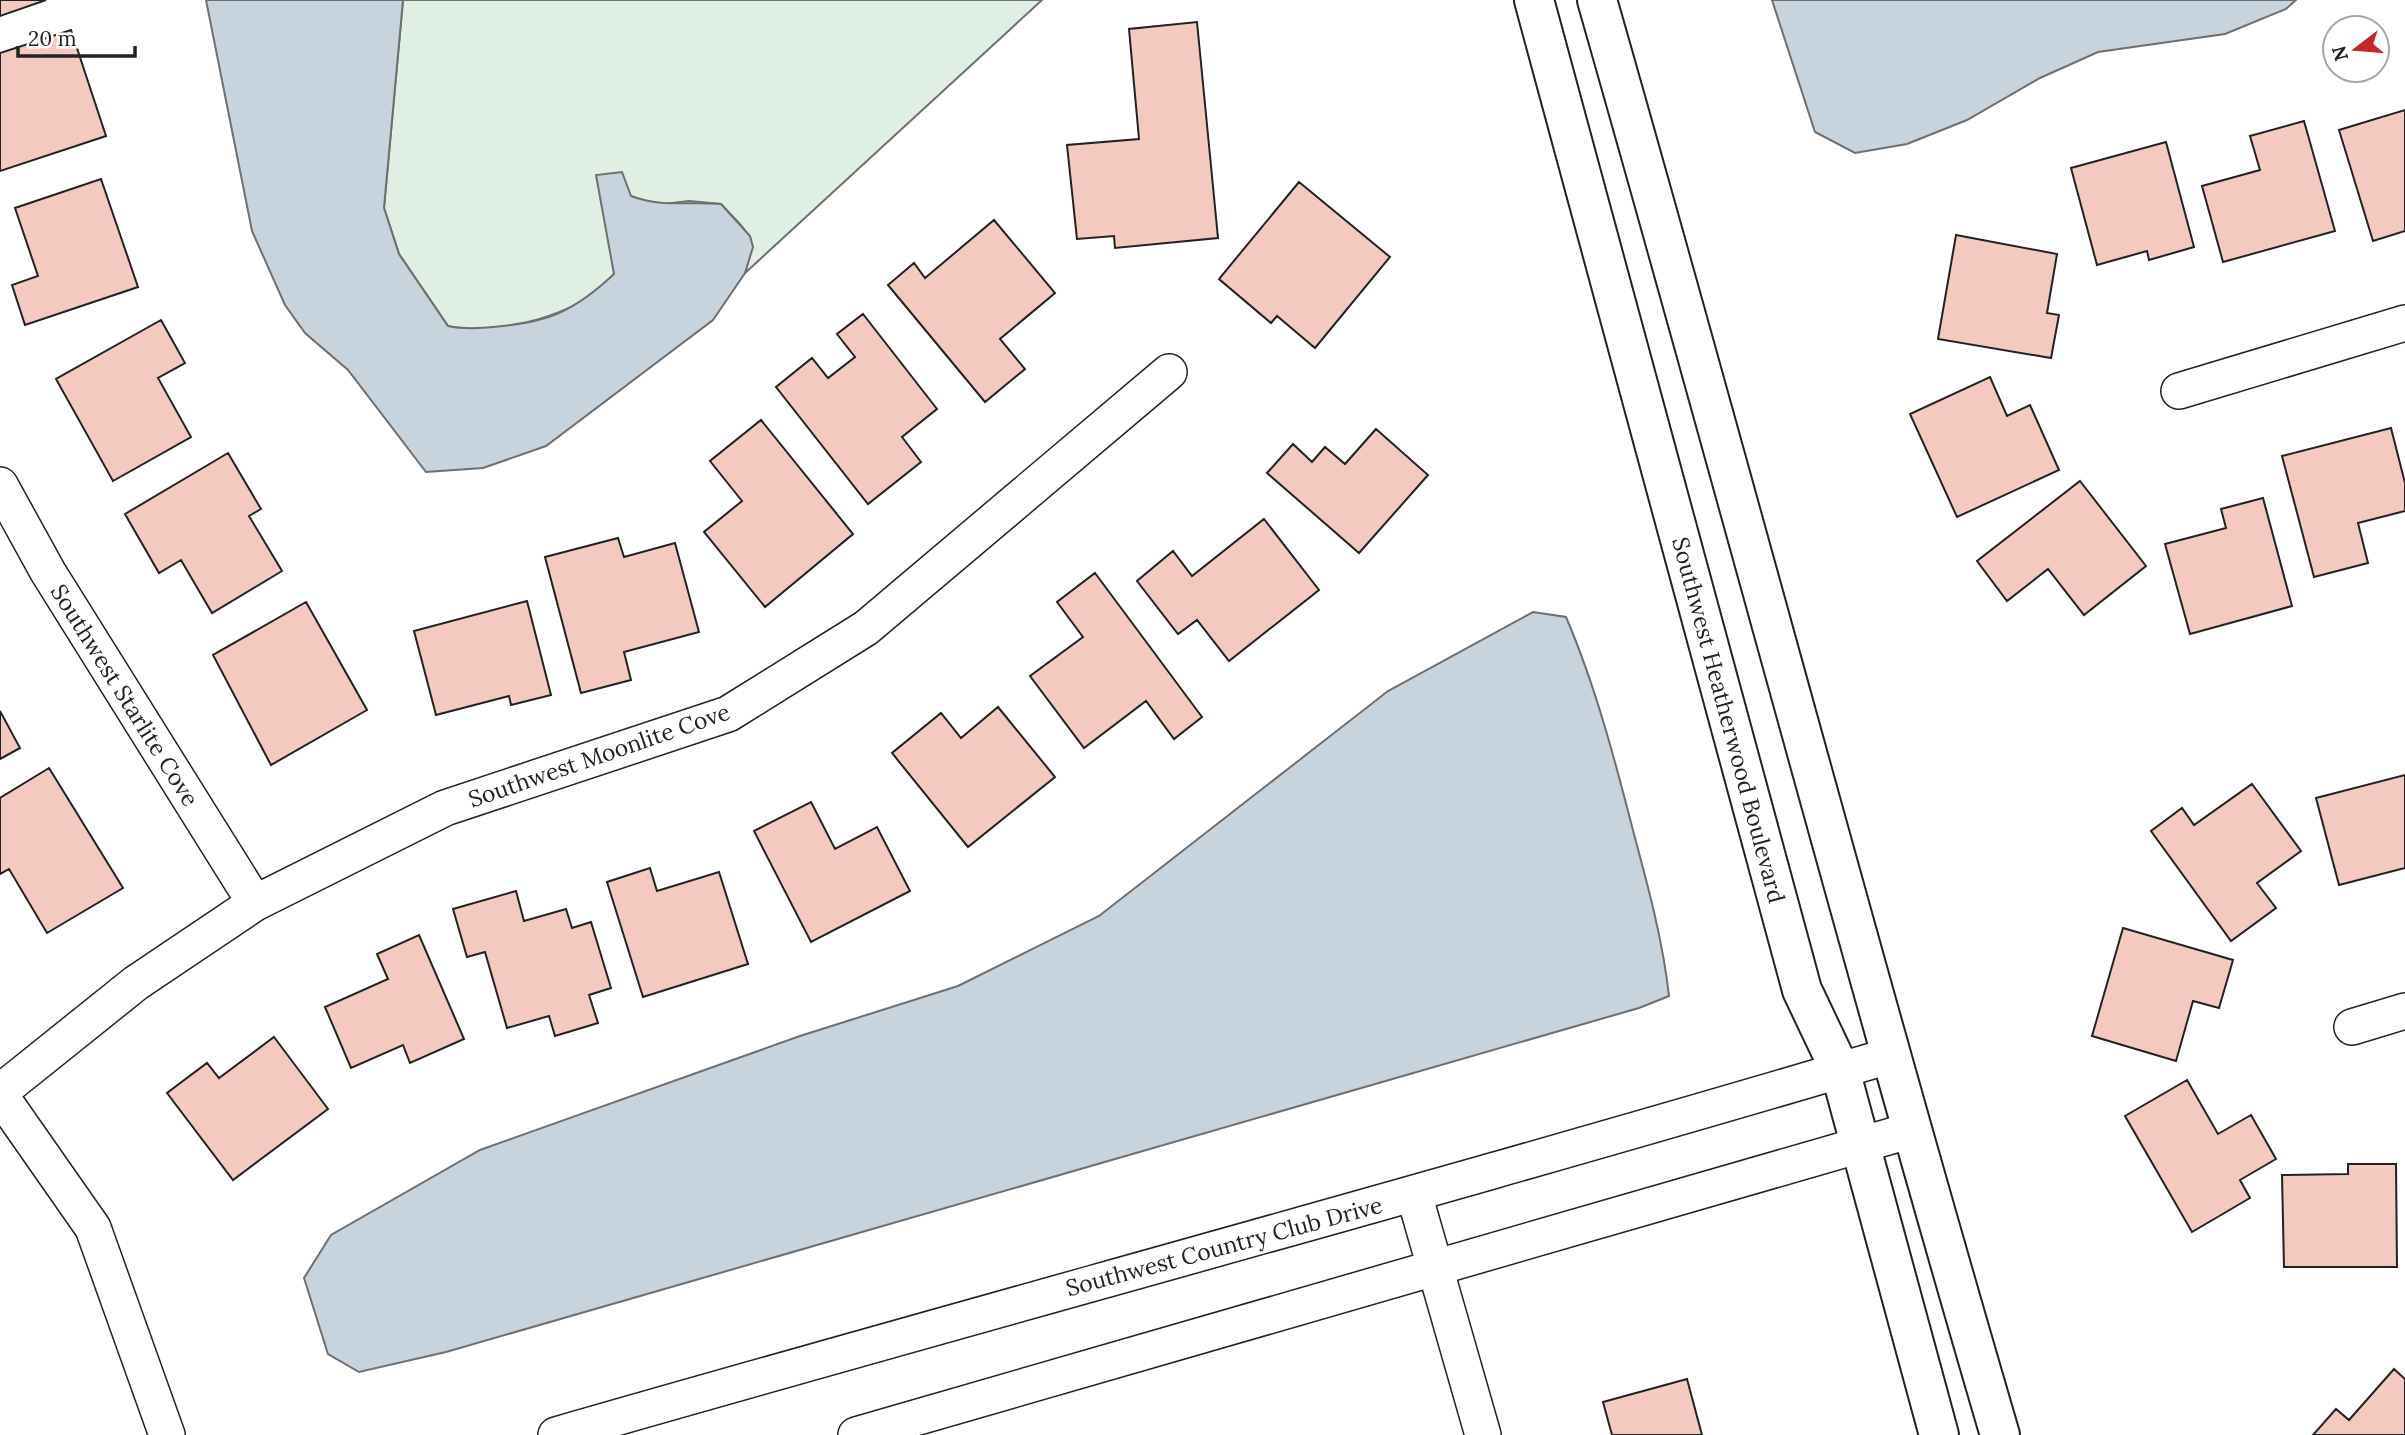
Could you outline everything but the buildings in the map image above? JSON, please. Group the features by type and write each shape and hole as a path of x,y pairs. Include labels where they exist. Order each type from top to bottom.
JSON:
{"street":[{"name":"Southwest Heatherwood Boulevard","path":"1534,0 1802,990 1840,1070 1939,1435"},
{"path":"1597,0 1696,345 1912,1130 2000,1435"},
{"path":"2179,390 2405,323"},
{"name":"Southwest Moonlite Cove","path":"0,1093 136,983 255,903 445,808 728,714 866,628 1169,372"},
{"name":"Southwest Starlite Cove","path":"0,485 48,572 255,903"},
{"path":"2352,1027 2405,1012"},
{"name":"Southwest Country Club Drive","path":"556,1435 1032,1298 1414,1194 1892,1055"},
{"path":"0,1093 93,1228 167,1435"},
{"path":"856,1435 1435,1265 1912,1130"},
{"path":"1414,1194 1483,1435"}],"green space":[{"path":"403,0 1042,0 745,273 750,241 743,228 721,204 689,201 655,205 631,196 616,269 600,289 560,312 537,320 467,329 448,326 399,254 384,208"}],"shaded area":[{"path":"206,0 403,0 384,208 399,254 448,326 489,327 550,316 582,300 614,274 596,175 622,172 631,196 643,200 721,204 750,236 753,247 745,273 713,320 546,446 483,468 426,472 348,370 305,333 285,305 252,231"},
{"path":"1772,0 2296,0 2286,9 2225,34 2098,52 2040,78 1967,120 1907,144 1855,153 1815,132"},
{"path":"1533,612 1566,617 1587,671 1613,754 1650,897 1669,996 1639,1008 446,1352 359,1372 328,1354 304,1278 331,1235 480,1150 800,1036 958,986 1099,916 1388,691"}]}
